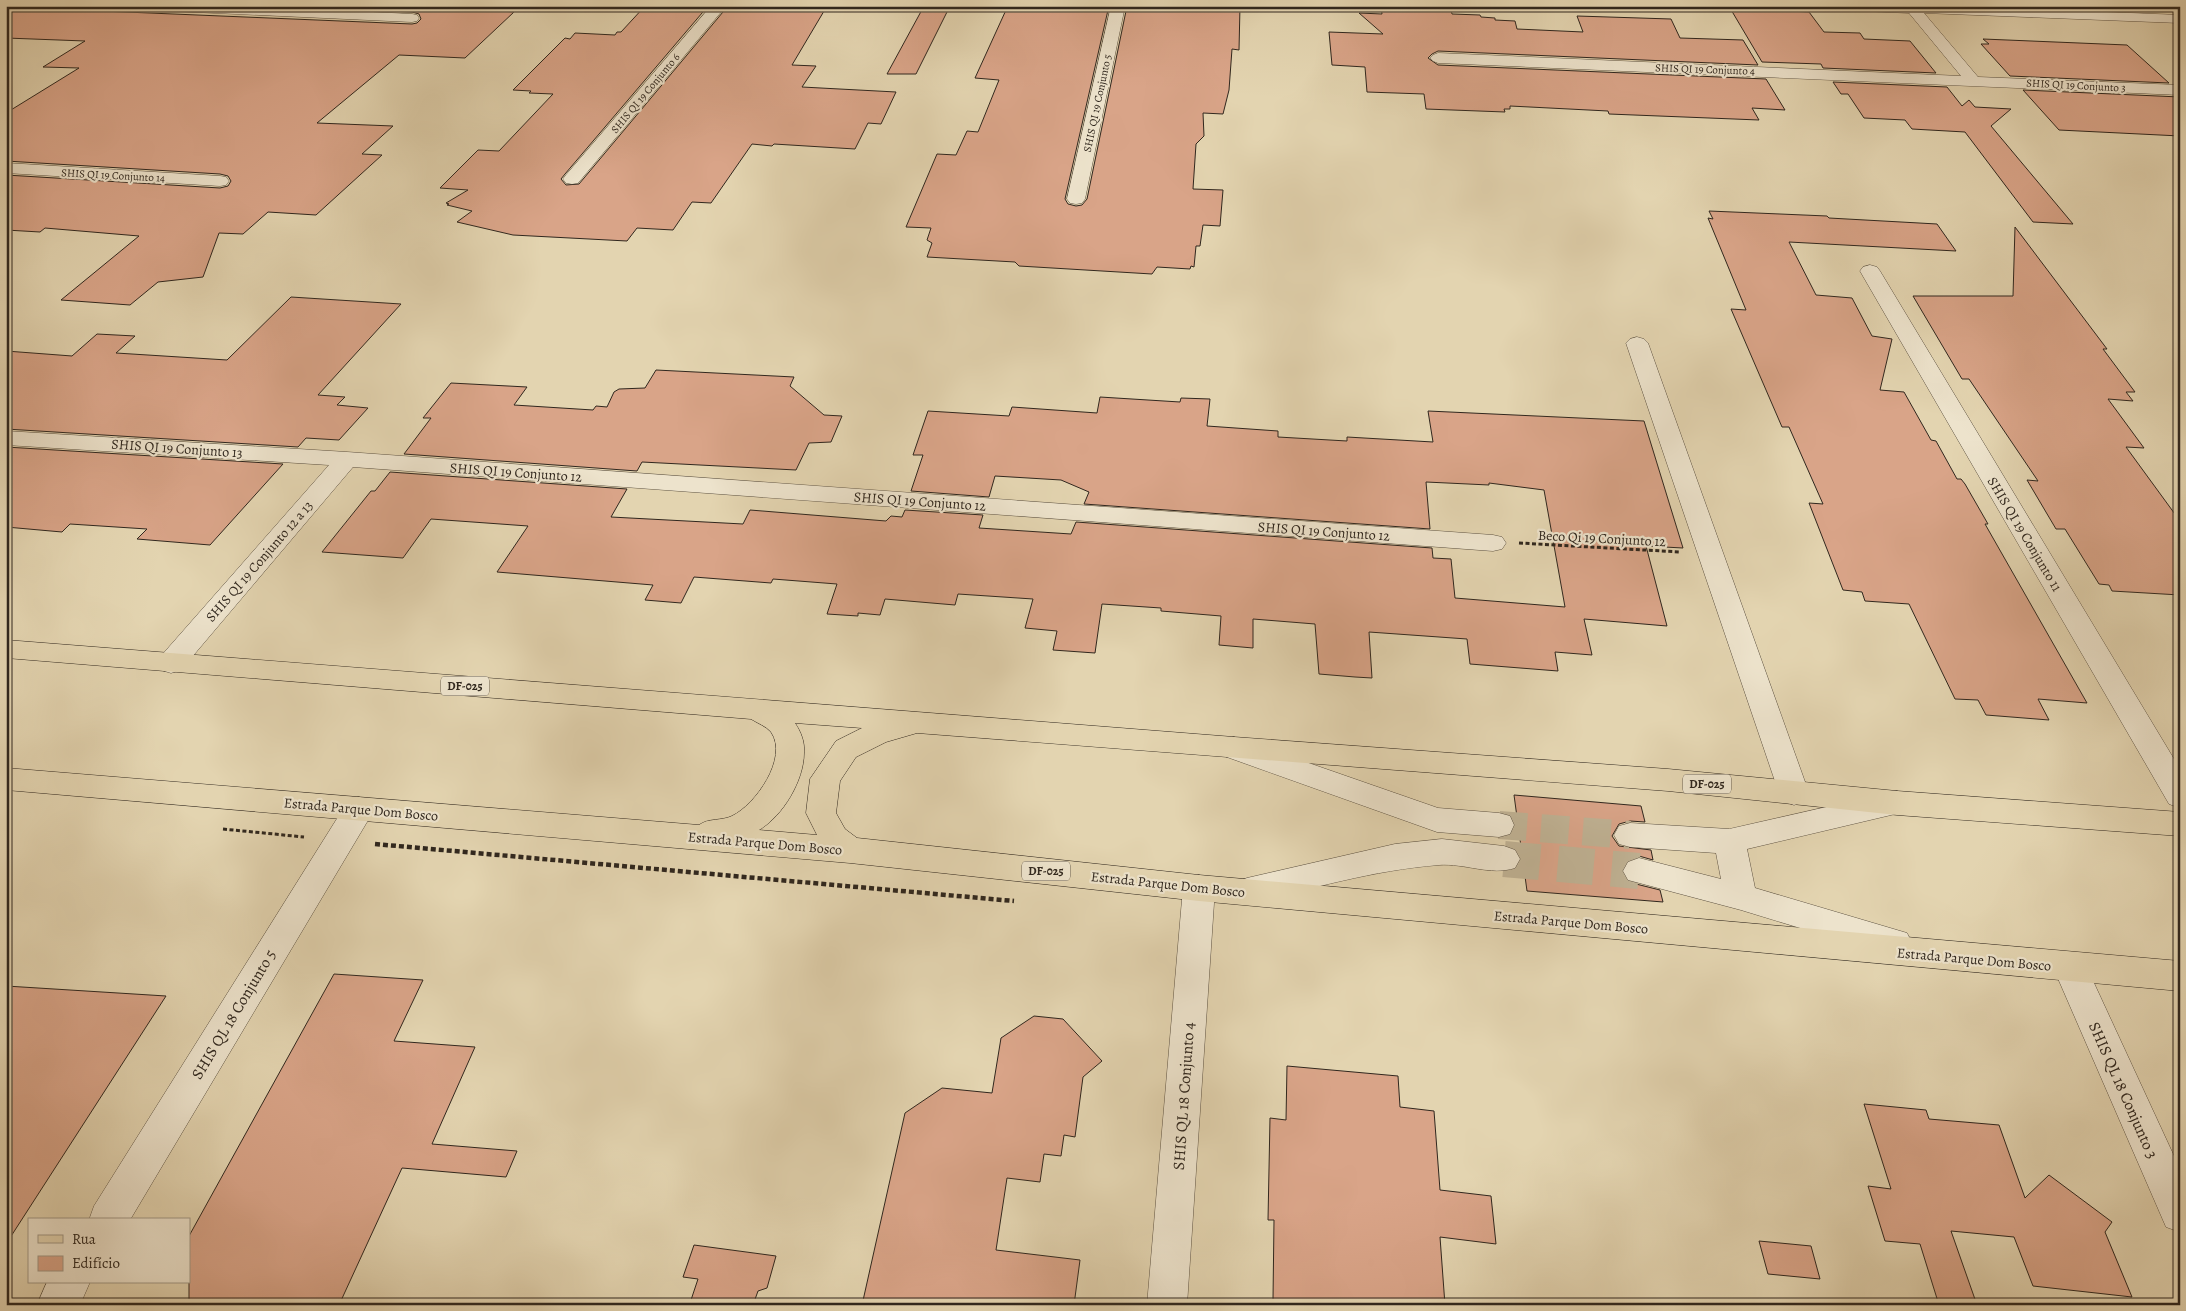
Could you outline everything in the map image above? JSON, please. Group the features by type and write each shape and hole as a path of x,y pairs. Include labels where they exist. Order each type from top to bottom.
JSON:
{"main road":[{"name":"DF-025","path":"6,649 1234,748 1668,780 1897,803 2180,824"},
{"path":"680,836 719,832 741,826 764,809 783,782 791,748 782,726 754,708"},
{"path":"850,850 834,838 820,813 825,779 846,750 878,733 923,722"},
{"name":"Estrada Parque Dom Bosco","path":"6,779 850,850 1199,888 2180,976"}],"street":[{"path":"149,6 412,18"},
{"name":"SHIS QI 19 Conjunto 6","path":"572,179 719,6"},
{"name":"SHIS QI 19 Conjunto 5","path":"1076,199 1118,6"},
{"path":"1841,6 2180,18"},
{"path":"1913,9 1973,80"},
{"name":"SHIS QI 19 Conjunto 4","path":"1438,58 1973,80"},
{"name":"SHIS QI 19 Conjunto 3","path":"1973,80 2180,90"},
{"name":"SHIS QI 19 Conjunto 14","path":"6,168 220,181"},
{"name":"SHIS QI 19 Conjunto 11","path":"1870,271 2180,796"},
{"path":"1637,342 1794,793"},
{"name":"SHIS QI 19 Conjunto 13","path":"6,438 347,459"},
{"name":"SHIS QI 19 Conjunto 12","path":"347,459 1493,543"},
{"name":"SHIS QI 19 Conjunto 12 a 13","path":"171,663 347,459"},
{"path":"1234,748 1437,820 1499,825"},
{"path":"1630,835 1729,841 1897,803"},
{"name":"SHIS QL 18 Conjunto 5","path":"109,1218 359,809"},
{"path":"1437,820 1442,852"},
{"path":"1729,841 1740,897"},
{"path":"1243,892 1395,857 1442,852 1504,859"},
{"path":"1639,871 1740,897 1935,955"},
{"name":"SHIS QL 18 Conjunto 4","path":"1167,1305 1199,888"},
{"name":"SHIS QL 18 Conjunto 3","path":"2070,967 2180,1213"},
{"path":"57,1305 69,1284"}],"path":[{"name":"Beco Qi 19 Conjunto 12","path":"1493,543 1710,554"}],"building":[{"path":"367,6 507,6 502,11 514,12 465,58 399,55 317,123 393,126 362,154 382,155 316,215 268,212 243,234 219,233 203,277 158,282 130,305 61,300 139,236 45,228 40,232 6,230 6,175 220,188 228,186 231,181 228,176 220,174 6,161 6,113 79,68 43,67 85,41 6,38 6,7 412,24 417,23 421,19 419,14 412,12 363,10"},
{"path":"645,6 708,6 561,179 566,185 579,184 728,6 827,6 792,65 816,66 802,87 896,92 881,124 868,123 855,149 752,144 711,203 692,202 673,230 637,228 627,241 513,235 457,222 472,211 447,205 449,204 446,203 468,190 440,188 478,150 499,151 553,94 513,90 565,38 570,39 575,33 615,35 617,32 621,32"},
{"path":"924,6 950,6 916,74 887,74"},
{"path":"1049,6 1099,6 1098,9 1108,10 1065,199 1068,204 1076,206 1082,205 1087,199 1126,11 1136,11 1153,6 1240,6 1239,50 1232,49 1229,90 1223,114 1203,113 1204,136 1196,144 1193,189 1223,190 1220,226 1203,225 1200,246 1196,246 1194,267 1191,266 1190,269 1157,267 1152,274 1019,266 1015,262 927,257 932,243 927,240 931,228 906,227 937,154 956,155 967,131 978,132 999,80 975,78 1006,10 1047,11"},
{"path":"1381,6 1450,6 1452,14 1480,15 1481,17 1495,18 1495,20 1515,21 1517,29 1583,32 1577,16 1671,19 1680,38 1743,40 1758,65 1438,51 1428,58 1438,65 1766,79 1785,110 1752,108 1759,120 1609,114 1608,111 1510,106 1510,109 1504,109 1505,112 1426,109 1424,94 1367,92 1365,67 1332,65 1329,32 1383,34 1359,13 1382,14"},
{"path":"1730,8 1809,12 1824,32 1860,33 1864,39 1910,41 1936,73 1823,68 1821,64 1762,62"},
{"path":"1983,39 2127,45 2169,83 2010,76 1981,44 1989,44"},
{"path":"1833,82 1947,87 1962,106 1969,100 1975,107 2011,109 1991,126 2073,224 2033,222 1965,132 1912,129 1905,120 1864,118 1848,94 1841,94"},
{"path":"2023,90 2180,97 2180,136 2059,130"},
{"path":"1709,211 1827,216 1829,218 1937,224 1956,251 1789,242 1816,295 1852,298 1872,336 1892,339 1880,390 1904,392 1931,440 1936,441 1957,479 1961,479 1965,484 1988,524 1985,524 2087,703 2038,699 2049,720 1986,715 1978,700 1955,699 1909,604 1865,601 1862,592 1843,590 1809,503 1823,504 1789,427 1782,427 1731,309 1746,310 1708,218 1713,219"},
{"path":"2015,227 2107,349 2103,349 2135,392 2126,392 2133,401 2108,399 2144,448 2126,447 2180,521 2180,595 2112,591 2109,585 2099,584 2065,529 2056,529 2027,480 2038,481 1969,379 1962,379 1913,296 2013,296"},
{"path":"291,297 401,304 318,395 345,397 337,405 368,408 339,440 306,438 298,447 6,429 6,351 72,356 97,334 135,336 116,353 227,360"},
{"path":"656,370 794,377 790,386 824,415 842,416 831,442 809,443 796,470 642,462 637,471 404,454 431,418 423,418 451,383 527,387 514,405 593,410 596,406 607,407 614,392 619,389 645,388"},
{"path":"1100,397 1180,402 1181,398 1210,399 1207,426 1278,431 1278,437 1347,441 1347,437 1433,442 1428,411 1644,421 1683,548 1646,546 1667,626 1584,619 1592,655 1555,652 1558,671 1470,664 1467,639 1369,632 1372,678 1319,674 1315,624 1253,619 1253,648 1219,645 1221,616 1161,611 1161,608 1102,604 1095,653 1053,650 1057,631 1025,628 1033,599 958,594 955,605 885,599 880,615 858,613 858,616 827,614 837,584 773,579 771,583 694,577 681,603 645,600 653,585 497,572 528,526 431,519 403,558 322,552 371,491 375,491 390,472 627,489 611,517 743,524 750,510 886,521 891,516 902,517 905,510 983,515 979,528 1071,534 1076,522 1432,548 1433,558 1451,559 1455,598 1565,607 1544,490 1489,483 1489,485 1426,482 1430,529 1084,504 1089,492 1061,480 995,476 989,497 911,491 923,455 913,455 928,411 1009,416 1012,407 1097,413"},
{"path":"6,447 283,464 210,545 137,539 147,529 70,524 62,532 6,527"},
{"path":"1514,795 1641,806 1645,822 1630,821 1619,824 1612,836 1619,846 1651,850 1653,860 1639,856 1627,860 1621,872 1628,882 1660,890 1663,902 1527,891"},
{"path":"334,974 423,980 394,1041 475,1047 432,1144 517,1151 506,1177 402,1168 339,1305 189,1305 190,1234"},
{"path":"6,986 166,996 6,1244"},
{"path":"1034,1016 1063,1019 1102,1061 1083,1077 1075,1137 1064,1135 1061,1156 1044,1154 1040,1182 1007,1178 996,1250 1080,1260 1074,1305 862,1305 905,1113 942,1088 992,1093 1001,1038"},
{"path":"1287,1066 1398,1076 1400,1107 1434,1111 1440,1190 1491,1196 1496,1244 1440,1237 1445,1305 1313,1305 1273,1300 1274,1220 1268,1220 1270,1118 1286,1120"},
{"path":"1864,1104 1926,1110 1929,1119 1999,1125 2025,1198 2049,1175 2112,1222 2105,1232 2132,1297 2033,1286 2014,1237 1951,1231 1977,1305 1939,1305 1920,1244 1885,1241 1868,1186 1891,1189"},
{"path":"1759,1241 1811,1246 1820,1279 1768,1274"},
{"path":"694,1245 776,1256 767,1288 758,1291 753,1305 721,1305 691,1300 698,1279 683,1277"}],"tunnel":[{"path":"1499,825 1630,835"},
{"path":"1504,859 1639,871"}]}
